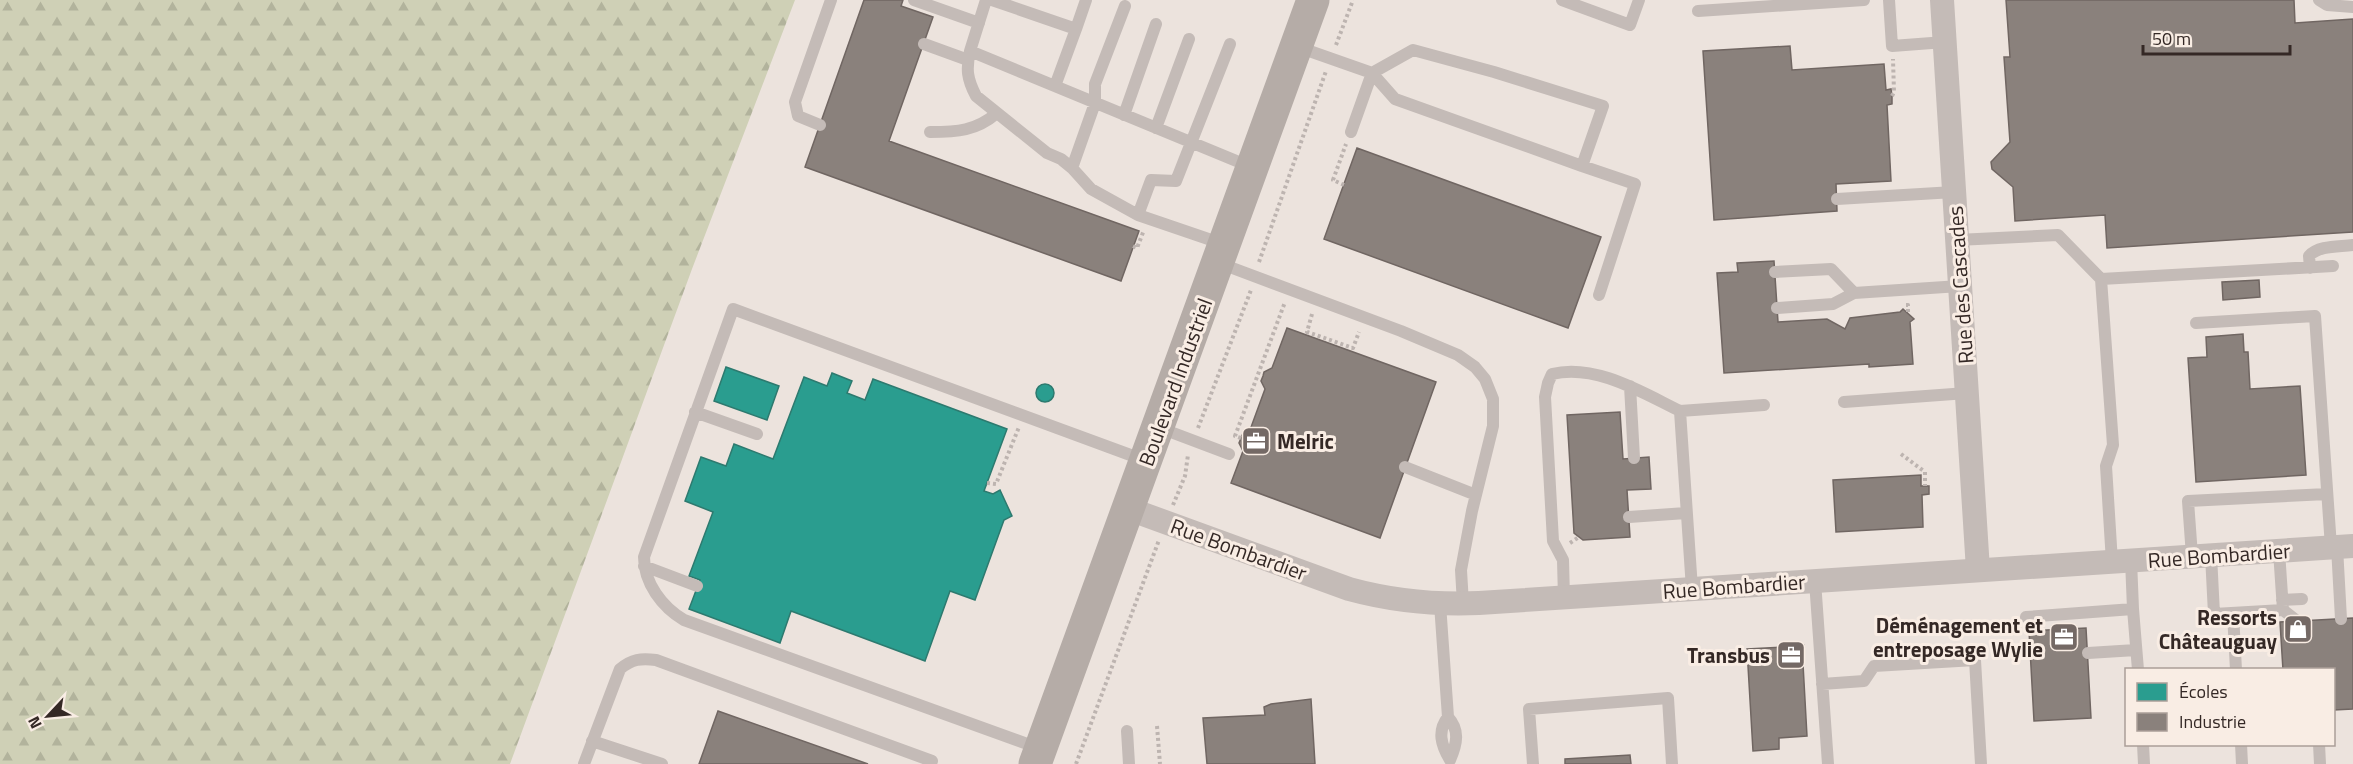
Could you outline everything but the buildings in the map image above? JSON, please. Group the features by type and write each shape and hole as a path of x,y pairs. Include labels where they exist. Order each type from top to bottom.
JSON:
{"street":[{"name":"Boulevard Industriel","path":"1038,756 1313,0"},
{"name":"Rue des Cascades","path":"1942,0 1978,570"},
{"name":"Rue Bombardier","path":"1129,509 1349,589 1381,598 1451,604 2340,547"}],"lane":[{"path":"820,125 798,116 795,102 831,0"},
{"path":"914,0 979,23"},
{"path":"986,0 966,69 976,96 1047,153 1061,159 1091,189 1138,215 1221,254 1458,355 1475,367 1485,380 1493,399 1493,426 1461,570 1451,604 1448,717 1441,727 1442,746 1450,762"},
{"path":"992,0 1076,29"},
{"path":"1054,86 1086,0"},
{"path":"1562,0 1630,25 1639,0"},
{"path":"1698,11 1864,0"},
{"path":"1888,0 1892,46 1945,42"},
{"path":"2319,0 2327,5 2353,7"},
{"path":"1072,168 1095,103 1095,84 1125,6"},
{"path":"1124,115 1156,24"},
{"path":"1156,128 1189,39"},
{"path":"924,44 969,55 1054,86 1253,168"},
{"path":"1138,215 1150,180 1176,181 1230,44"},
{"path":"1296,47 1372,72 1395,99 1635,184 1599,295"},
{"path":"1349,137 1372,72 1413,50 1603,106 1582,166"},
{"path":"930,132 961,132 974,129 998,113"},
{"path":"1837,199 1954,192"},
{"path":"1957,240 2058,235 2101,279 2112,445 2106,466 2122,561 2133,609 2138,668"},
{"path":"2310,268 2309,256 2312,252 2353,245"},
{"path":"2101,279 2333,266"},
{"path":"1775,272 1831,269 1854,294"},
{"path":"1777,308 1833,304 1854,294 1960,286"},
{"path":"1038,756 684,620 665,606 655,592 644,566 646,548 695,412 734,309 1145,461"},
{"path":"2196,323 2315,316 2327,494 2340,547 2341,619"},
{"path":"1564,598 1563,560 1553,540 1545,397 1552,374 1561,372 1597,375 1630,386 1680,411 1764,405"},
{"path":"1630,386 1634,458"},
{"path":"1844,402 1967,393"},
{"path":"1680,411 1692,589"},
{"path":"695,412 757,434"},
{"path":"1158,427 1229,454"},
{"path":"1405,467 1476,495"},
{"path":"2302,598 2282,605 2214,614 2188,501 2327,494"},
{"path":"1629,517 1686,513"},
{"path":"2279,551 2282,605 2297,621"},
{"path":"644,566 698,586"},
{"path":"1815,581 1828,764"},
{"path":"2026,617 2133,609"},
{"path":"2233,613 2236,668"},
{"path":"2088,653 2136,650"},
{"path":"584,764 620,669 630,661 643,658 656,660 934,763"},
{"path":"1822,684 1864,681 1874,666 1975,660 1981,764"},
{"path":"1533,764 1529,709 1668,698 1672,764"},
{"path":"1127,731 1129,764"},
{"path":"592,741 662,764"},
{"path":"2143,746 2144,764"},
{"path":"2241,746 2242,764"},
{"path":"2319,746 2320,764"}],"path":[{"path":"1337,43 1353,0"},
{"path":"1892,96 1894,92 1893,61"},
{"path":"1259,260 1325,75"},
{"path":"1344,185 1333,180 1349,137"},
{"path":"1133,246 1137,248 1143,232"},
{"name":"Boulevard Industriel","path":"1200,423 1252,287"},
{"path":"1241,438 1235,436 1261,375 1281,313"},
{"path":"1308,323 1307,332 1353,348"},
{"path":"987,483 996,484 1023,416"},
{"name":"Boulevard Industriel","path":"1173,504 1185,476 1189,452"},
{"path":"1901,454 1925,472 1925,486"},
{"path":"1076,764 1158,543"},
{"path":"1790,647 1807,646"},
{"path":"1157,726 1160,764"}],"green space":[{"path":"0,0 795,0 692,269 510,764 0,764"}],"place":[{"name":"Melric","path":"1256,441"},
{"name":"Ressorts Châteauguay","path":"2298,629"},
{"name":"Déménagement et entreposage Wylie","path":"2064,637"},
{"name":"Transbus","path":"1791,655"}]}
